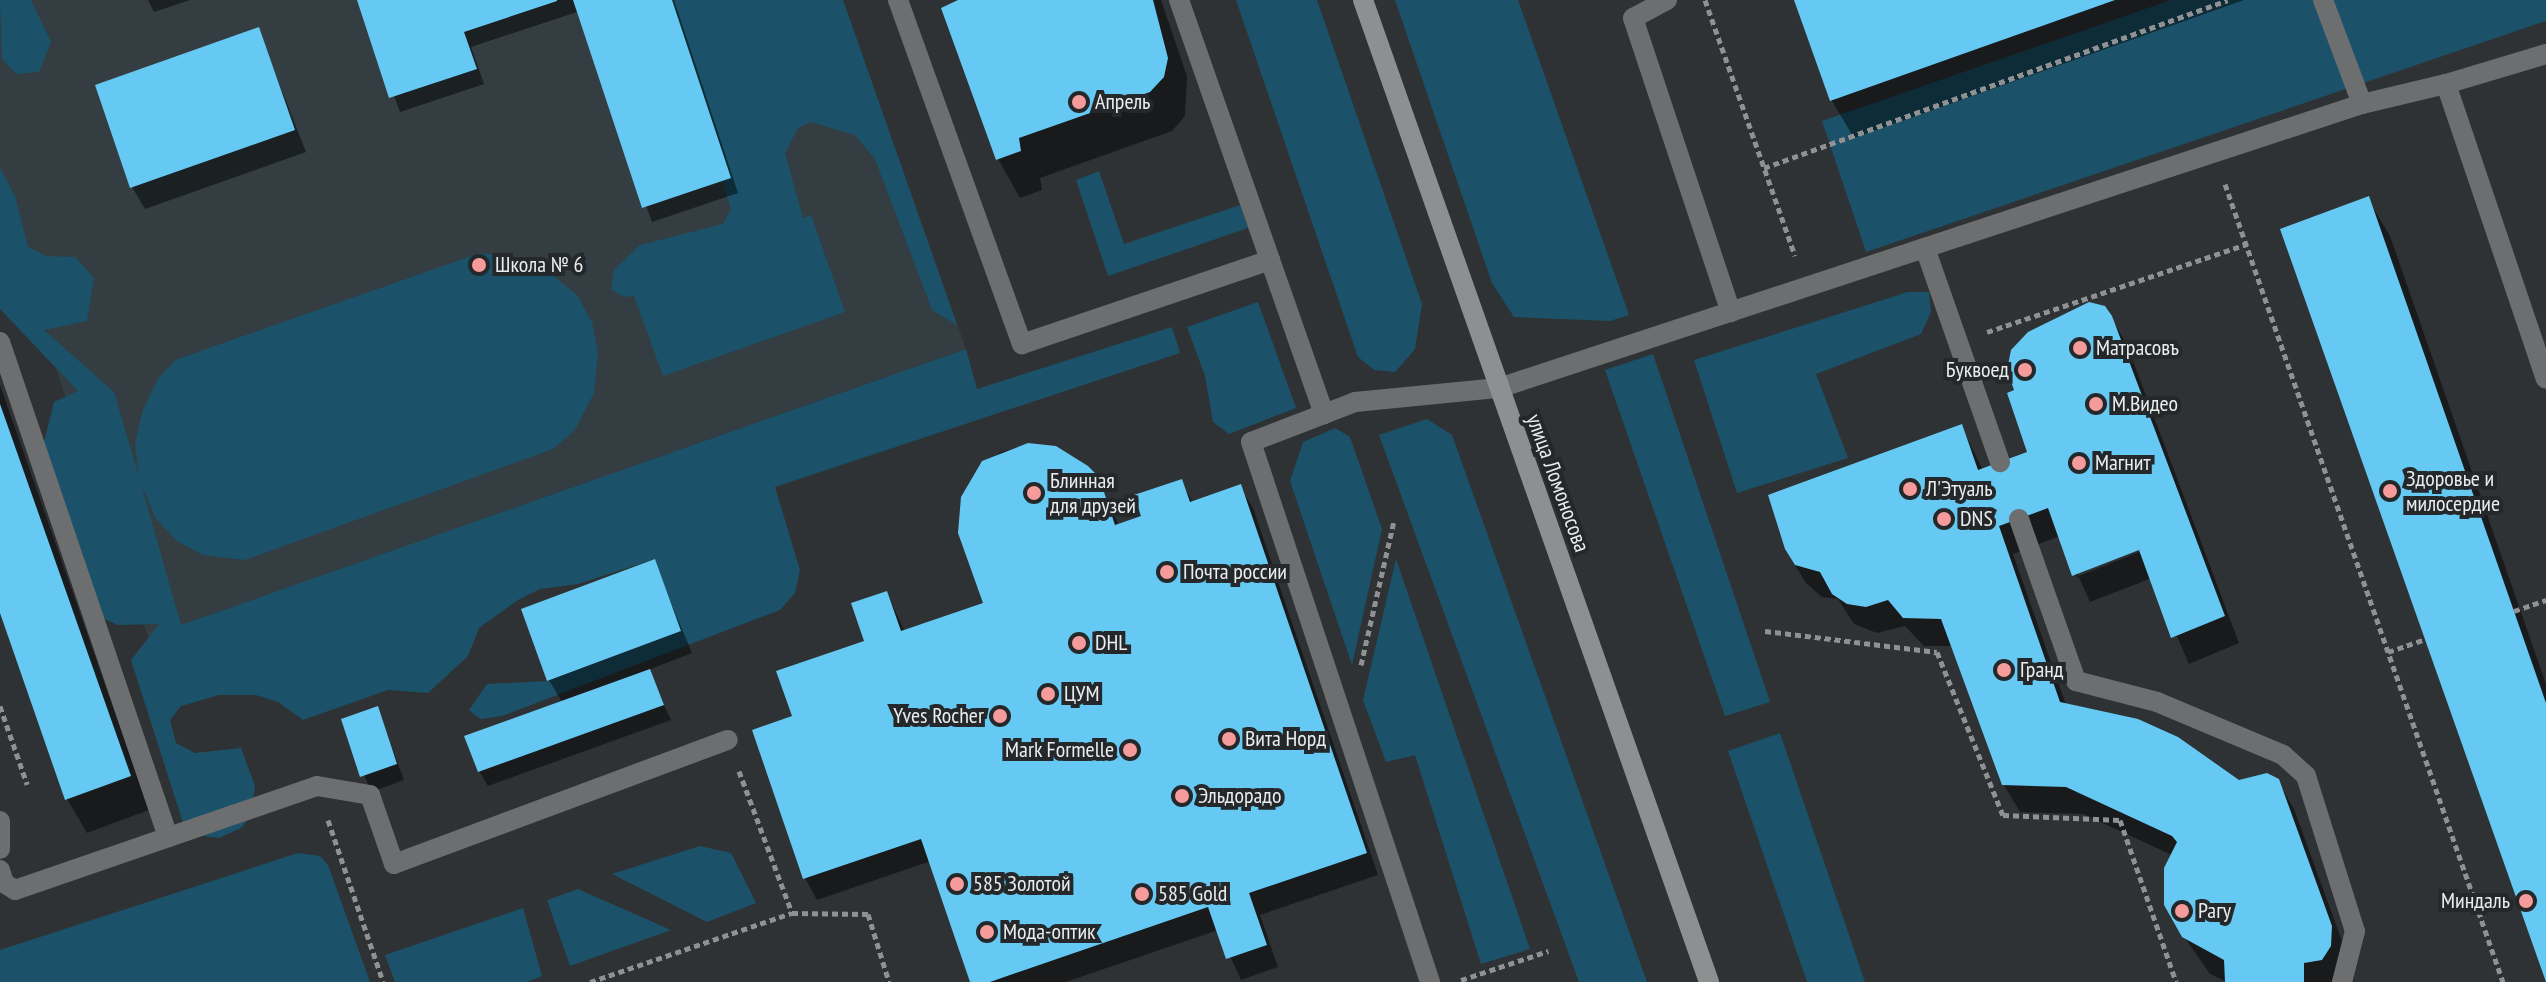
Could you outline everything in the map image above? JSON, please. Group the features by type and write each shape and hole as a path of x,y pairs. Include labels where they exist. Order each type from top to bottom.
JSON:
{"main road":[{"name":"улица Ломоносова","path":"1363,0 1709,982"}],"street":[{"path":"898,0 1022,344 1270,260"},
{"path":"1179,0 1324,414"},
{"path":"1667,0 1633,18 1731,312"},
{"path":"2323,0 2362,104"},
{"path":"1430,982 1251,442 1355,402 1499,388 2362,104 2446,84 2546,54"},
{"path":"2446,84 2546,379"},
{"path":"1925,248 2000,462"},
{"path":"0,342 168,837"},
{"path":"2019,519 2076,681 2157,702 2283,755 2306,776 2355,931 2342,982"},
{"path":"0,870 4,883 15,890 317,786 370,795 394,864 728,740"}],"path":[{"path":"1705,0 1805,287"},
{"path":"1764,168 2228,0"},
{"path":"2213,153 2503,982"},
{"path":"1957,342 2247,244"},
{"path":"1347,725 1394,521"},
{"path":"2514,611 2546,600"},
{"path":"1765,631 1937,652 2003,815 2120,820 2176,982"},
{"path":"2388,652 2423,640"},
{"path":"0,706 27,784"},
{"path":"728,740 792,913"},
{"path":"317,786 383,982"},
{"path":"590,982 792,913 868,914 889,982"},
{"path":"1456,982 1548,951"}],"shaded area":[{"name":"Школа № 6","path":"0,0 843,0 966,349 148,637 0,206"},
{"path":"0,0 31,0 51,42 39,72 16,74 2,59"},
{"path":"666,0 843,0 957,325 932,310 875,159 855,135 811,122 798,128 785,153 803,218 811,215 845,312 663,376 634,296 623,297 611,289 614,270 640,245 723,224 731,209"},
{"path":"1236,0 1317,0 1422,304 1415,349 1395,372 1374,370 1358,357"},
{"path":"1395,0 1518,0 1629,315 1610,321 1514,317 1492,283"},
{"path":"2171,0 2546,0 2546,21 1866,252 1822,121"},
{"path":"0,168 15,196 28,247 46,256 75,257 94,278 87,321 44,330 114,392 139,477 135,443 143,410 158,379 175,360 480,253 525,258 541,266 577,295 592,322 598,352 594,393 575,430 553,449 245,560 203,555 177,541 156,519 141,484 181,625 966,349 977,389 1172,327 1180,353 775,487 800,570 795,593 780,610 502,716 480,719 469,710 487,684 548,681 681,631 655,559 578,584 540,589 518,600 479,628 468,656 428,693 388,690 303,720 278,702 256,695 219,695 181,706 170,720 176,743 195,753 241,748 255,786 251,816 241,828 219,838 196,835 184,826 131,660 159,624 118,625 100,617 44,442 54,402 78,391 0,309"},
{"path":"1099,171 1124,244 1240,205 1248,228 1108,276 1076,180"},
{"path":"1908,292 1929,292 1931,312 1921,334 1816,374 1848,458 1737,493 1694,360"},
{"path":"1258,302 1296,408 1229,434 1213,422 1205,376 1187,327"},
{"path":"1653,354 1770,702 1725,716 1605,370"},
{"path":"1427,419 1452,435 1647,982 1579,982 1379,435"},
{"path":"1335,428 1350,437 1382,529 1352,665 1290,481 1303,442"},
{"path":"1396,559 1530,949 1481,964 1415,755 1386,762 1363,700"},
{"path":"1780,733 1865,982 1807,982 1728,751"},
{"path":"700,846 731,853 756,903 707,922 612,874"},
{"path":"298,853 320,856 328,865 370,982 0,982 0,950"},
{"path":"578,889 671,930 570,966 547,900"},
{"path":"523,908 542,976 527,982 395,982 385,955"}],"building":[{"path":"357,0 557,1 464,32 477,69 389,98"},
{"path":"573,0 672,0 731,178 642,208"},
{"path":"958,0 1153,0 1168,58 1164,77 1150,92 1019,138 1021,151 996,160 941,8"},
{"path":"1794,0 2115,0 1830,101"},
{"path":"259,27 295,130 130,188 95,85"},
{"path":"2369,196 2546,703 2546,982 2280,229"},
{"name":"Гранд","path":"2089,302 2105,306 2112,316 2225,616 2171,638 2139,550 2072,576 2048,508 1999,526 2060,702 2138,719 2178,737 2239,780 2267,773 2279,779 2332,926 2331,946 2322,960 2304,963 2304,982 2225,982 2224,960 2182,937 2164,905 2164,868 2177,842 2172,836 2066,787 2002,785 1941,619 1903,618 1888,600 1866,607 1847,604 1832,594 1820,572 1795,565 1785,549 1768,495 1962,424 1978,470 2027,452 2007,393 2014,390 2007,370 2011,350 2028,332"},
{"path":"0,404 131,776 65,800 0,613"},
{"name":"ЦУМ","path":"1028,443 1056,446 1088,466 1099,477 1115,525 1141,516 1134,495 1182,479 1190,502 1241,484 1367,853 1249,893 1267,945 1226,959 1208,907 990,982 970,982 921,839 803,879 752,730 792,716 776,671 864,641 851,603 887,591 901,631 983,603 958,533 961,497 982,461"},
{"path":"655,559 681,631 547,681 521,609"},
{"path":"650,669 664,705 478,772 464,736"},
{"path":"378,706 397,764 360,777 341,719"}],"place":[{"name":"Апрель","path":"1079,102"},
{"name":"Школа № 6","path":"479,265"},
{"name":"Матрасовъ","path":"2080,348"},
{"name":"Буквоед","path":"2025,370"},
{"name":"М.Видео","path":"2096,404"},
{"name":"Магнит","path":"2079,463"},
{"name":"Л'Этуаль","path":"1910,489"},
{"name":"Здоровье и милосердие","path":"2390,491"},
{"name":"Блинная для друзей","path":"1034,493"},
{"name":"DNS","path":"1944,519"},
{"name":"Почта россии","path":"1167,572"},
{"name":"DHL","path":"1079,643"},
{"name":"Гранд","path":"2004,670"},
{"name":"ЦУМ","path":"1048,694"},
{"name":"Yves Rocher","path":"1000,716"},
{"name":"Вита Норд","path":"1229,739"},
{"name":"Mark Formelle","path":"1130,750"},
{"name":"Эльдорадо","path":"1182,796"},
{"name":"585 Золотой","path":"957,884"},
{"name":"585 Gold","path":"1142,894"},
{"name":"Миндаль","path":"2526,901"},
{"name":"Рагу","path":"2182,911"},
{"name":"Мода-оптик","path":"987,932"}]}
